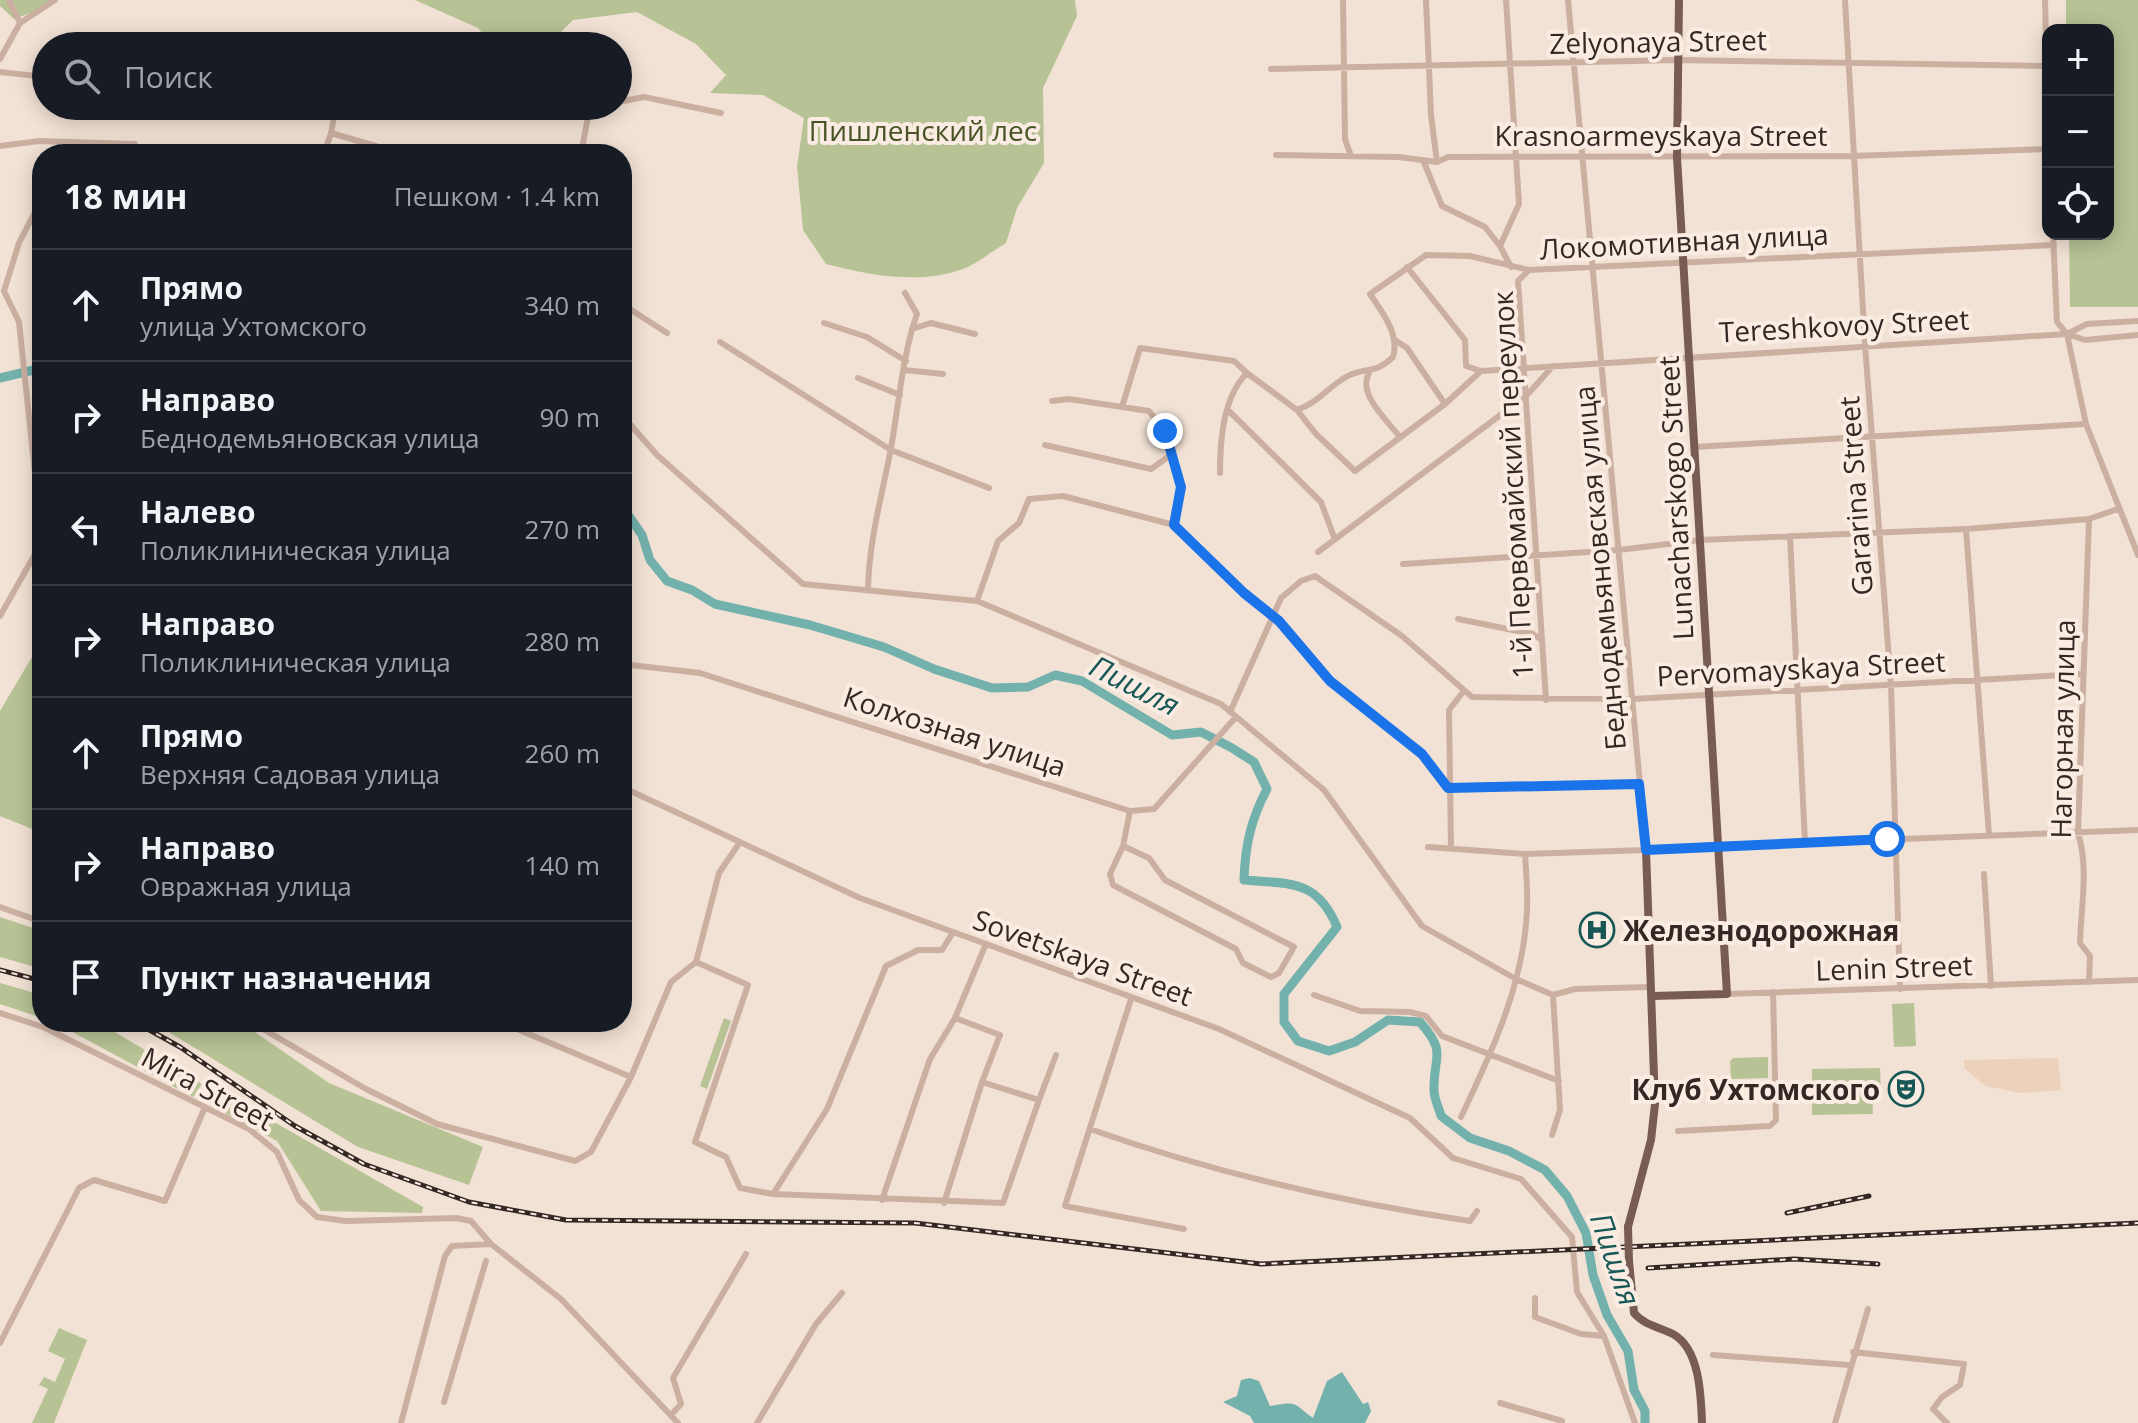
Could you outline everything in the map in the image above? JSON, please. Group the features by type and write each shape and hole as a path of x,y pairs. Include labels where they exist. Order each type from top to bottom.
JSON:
{"main road":[{"name":"Lunacharskogo Street","path":"1679,0 1677,157 1727,994"},
{"path":"1646,850 1719,846"},
{"name":"Беднодемьяновская улица","path":"1646,850 1654,1118 1628,1227 1634,1313 1646,1324 1681,1340 1692,1355 1702,1423"},
{"name":"Lenin Street","path":"1652,992 1727,994"}],"street":[{"path":"9,0 20,23"},
{"path":"0,59 20,23 55,0"},
{"path":"1343,0 1345,139 1351,156"},
{"path":"1426,0 1437,162"},
{"path":"1500,246 1519,204 1506,0"},
{"name":"Беднодемьяновская улица","path":"1568,0 1592,269 1604,364 1646,850"},
{"name":"Gararina Street","path":"1845,0 1865,345 1891,685 1898,839 1900,989"},
{"path":"2045,0 2045,24"},
{"name":"Zelyonaya Street","path":"1271,69 1677,60 2042,66"},
{"path":"0,72 32,75"},
{"path":"632,99 644,97 721,113"},
{"path":"327,144 333,120"},
{"path":"583,144 587,120"},
{"path":"331,133 369,144"},
{"path":"0,146 39,141 135,144"},
{"name":"Krasnoarmeyskaya Street","path":"1276,155 1437,162 1448,157 1853,156 2042,149"},
{"name":"Локомотивная улица","path":"1423,160 1442,206 1485,227 1500,246"},
{"path":"32,221 19,243 2,290 19,322 32,434"},
{"path":"2054,240 2057,322 2067,334 2086,424 2138,555"},
{"name":"Локомотивная улица","path":"1395,340 1388,321 1370,294 1426,255 1470,256 1529,270 1592,269 1684,260 2054,245"},
{"name":"1-й Первомайский переулок","path":"1500,246 1511,267"},
{"path":"1122,407 1140,348 1234,361 1297,410 1316,434 1355,471 1445,404 1481,371 1466,366 1465,340 1407,267"},
{"name":"1-й Первомайский переулок","path":"1529,270 1518,281 1546,700"},
{"path":"868,589 869,546 917,314 905,293"},
{"path":"632,310 667,333"},
{"name":"Tereshkovoy Street","path":"2067,334 2087,324 2138,321"},
{"path":"824,323 867,337 906,361"},
{"path":"912,329 931,323 975,334"},
{"name":"Tereshkovoy Street","path":"1481,371 1865,345 2067,334 2085,340 2138,335"},
{"path":"1297,410 1310,406 1347,376 1369,373 1393,357 1395,340 1407,348 1445,404"},
{"path":"720,342 891,450 989,488"},
{"path":"1318,552 1334,537 1376,512 1527,395 1553,366"},
{"path":"904,370 943,374"},
{"path":"1220,473 1220,438 1230,412 1233,388 1247,373"},
{"path":"1369,373 1364,385 1368,394 1399,436"},
{"path":"858,378 900,395"},
{"path":"1052,401 1069,399 1149,411 1165,431 1181,487 1174,525"},
{"path":"1230,412 1321,502 1334,537"},
{"path":"1694,447 2086,424"},
{"path":"632,426 657,455 803,584 977,601 1221,704 1324,790 1422,926 1516,979 1553,995 1575,989 1652,992"},
{"path":"1045,445 1151,469 1172,454"},
{"path":"977,601 998,541 1019,523 1029,499 1063,496 1174,525 1244,593 1274,615 1330,681 1422,754 1451,788"},
{"path":"1403,564 1619,550 1700,540 1966,529 2089,519 2118,509"},
{"name":"Нагорная улица","path":"2089,519 2078,833 2086,868 2082,881 2080,943 2090,956 2089,982"},
{"path":"1966,529 1989,835"},
{"path":"1790,536 1805,842"},
{"path":"0,616 32,566"},
{"path":"1230,712 1281,598 1301,581 1315,576 1324,579 1402,636 1463,692 1449,710 1451,847"},
{"path":"0,593 11,597"},
{"path":"1458,619 1533,634 1542,640"},
{"name":"Колхозная улица","path":"632,665 700,673 1130,811"},
{"name":"Pervomayskaya Street","path":"1463,692 1472,697 1633,699 2083,674"},
{"path":"1123,846 1149,858 1165,880 1294,947 1279,973 1271,977 1243,963 1236,949 1113,885 1110,874 1123,846 1130,811 1154,809 1236,717"},
{"path":"1451,788 1639,784"},
{"name":"Sovetskaya Street","path":"632,792 860,898 1219,1029 1410,1118 1453,1158 1521,1179 1572,1237 1577,1292 1604,1336"},
{"path":"1719,846 2138,830"},
{"path":"268,1032 366,1089 437,1124 575,1161 591,1152 631,1077 671,982 696,962 719,873 740,842"},
{"path":"1428,847 1525,854 1646,850"},
{"path":"1461,1117 1491,1054 1516,979 1527,911 1525,854"},
{"path":"1984,874 1991,986"},
{"path":"0,907 32,918"},
{"path":"773,1194 827,1109 886,966 918,950 942,950 952,934"},
{"path":"882,1200 930,1059 955,1018 985,946"},
{"path":"696,962 748,985 695,1142 726,1157 740,1188 773,1194 1003,1203 1056,1055"},
{"name":"Lenin Street","path":"1727,994 2138,980"},
{"path":"1678,1131 1770,1126 1776,1120 1773,992"},
{"path":"1314,995 1360,1011 1410,1012 1426,1016 1442,1036 1559,1081"},
{"path":"1552,1135 1560,1110 1553,995"},
{"path":"1131,999 1065,1206 1184,1229"},
{"name":"Mira Street","path":"0,1013 32,1023"},
{"path":"944,1203 1000,1035 955,1018"},
{"name":"Mira Street","path":"53,1032 205,1107 270,1144 299,1200 317,1217 346,1221 456,1218 471,1221 491,1244 561,1299 678,1423"},
{"path":"524,1032 631,1077"},
{"path":"982,1082 1039,1100"},
{"path":"0,1343 79,1188 94,1180 165,1201 205,1107"},
{"path":"1090,1129 1172,1158 1276,1186 1470,1221 1477,1211"},
{"path":"401,1423 445,1256 452,1246 491,1244"},
{"path":"671,1415 681,1404 673,1378 746,1254"},
{"path":"444,1402 486,1261"},
{"path":"757,1423 816,1324 842,1293"},
{"path":"1535,1298 1535,1317 1581,1334 1604,1336 1635,1423"},
{"path":"1835,1423 1849,1365 1868,1309"},
{"path":"1853,1352 1964,1364 1960,1385 1942,1397 1933,1409 1947,1423"},
{"path":"1713,1355 1849,1365"},
{"path":"1500,1403 1561,1422"}],"green space":[{"path":"0,0 52,0 38,10 14,19 0,6"},
{"name":"Пишленский лес","path":"415,0 1075,0 1077,16 1043,88 1044,163 1017,208 1006,243 963,269 929,277 877,275 826,264 803,230 797,166 804,118 763,95 710,93 726,75 696,44 637,12 573,20 561,32 481,32"},
{"path":"2066,0 2138,0 2138,307 2070,307 2069,240 2114,240 2114,24 2066,24"},
{"path":"32,657 32,829 0,816 0,711"},
{"path":"0,917 32,928 32,966 0,957"},
{"path":"0,983 32,992 32,1015 0,1004"},
{"path":"1914,1003 1916,1046 1894,1047 1892,1004"},
{"path":"724,1018 731,1021 707,1089 700,1086"},
{"path":"73,1032 115,1032 202,1084 193,1097"},
{"path":"168,1032 255,1032 329,1083 483,1147 469,1185 358,1147"},
{"path":"1768,1057 1768,1078 1731,1079 1730,1061 1733,1058"},
{"path":"1880,1068 1881,1091 1872,1091 1873,1114 1812,1115 1812,1069"},
{"path":"220,1091 423,1207 422,1213 321,1211 277,1141 214,1107"},
{"path":"59,1328 87,1340 54,1423 32,1423 48,1389 39,1385 44,1377 55,1382 65,1359 48,1351"}],"shaded area":[{"path":"2058,1058 2061,1090 2021,1093 1986,1086 1964,1068 1964,1060"}],"water":[{"path":"1342,1372 1363,1404 1368,1402 1371,1411 1365,1423 1254,1423 1250,1416 1223,1402 1237,1396 1241,1380 1250,1378 1259,1381 1270,1406 1294,1404 1313,1418 1327,1381"}],"waterway":[{"name":"Пишля","path":"0,378 32,370"},
{"name":"Пишля","path":"632,520 642,535 650,560 667,581 692,590 715,604 810,625 884,647 934,669 992,688 1028,687 1055,675 1082,681 1172,735 1201,732 1254,762 1267,789 1250,833 1244,880 1288,884 1311,892 1329,911 1337,927 1284,994 1284,1022 1298,1041 1329,1051 1355,1042 1388,1020 1420,1022 1436,1048 1434,1093 1441,1116 1470,1138 1509,1151 1545,1170 1567,1196 1586,1233 1593,1275 1607,1315 1628,1351 1634,1390 1645,1411 1645,1423"}],"railway":[{"path":"0,970 32,978"},
{"path":"153,1032 295,1126 364,1164 469,1202 566,1220 915,1223 1261,1264 2138,1223"},
{"path":"1787,1213 1869,1196"},
{"path":"1648,1268 1794,1259 1878,1264"}],"place":[{"name":"Железнодорожная","path":"1597,930"},
{"name":"Клуб Ухтомского","path":"1906,1089"}],"route":[{"path":"1165,431 1181,487 1174,525 1221,566 1244,593 1274,615 1330,681 1422,754 1448,788 1639,784 1646,850 1887,839"}]}
